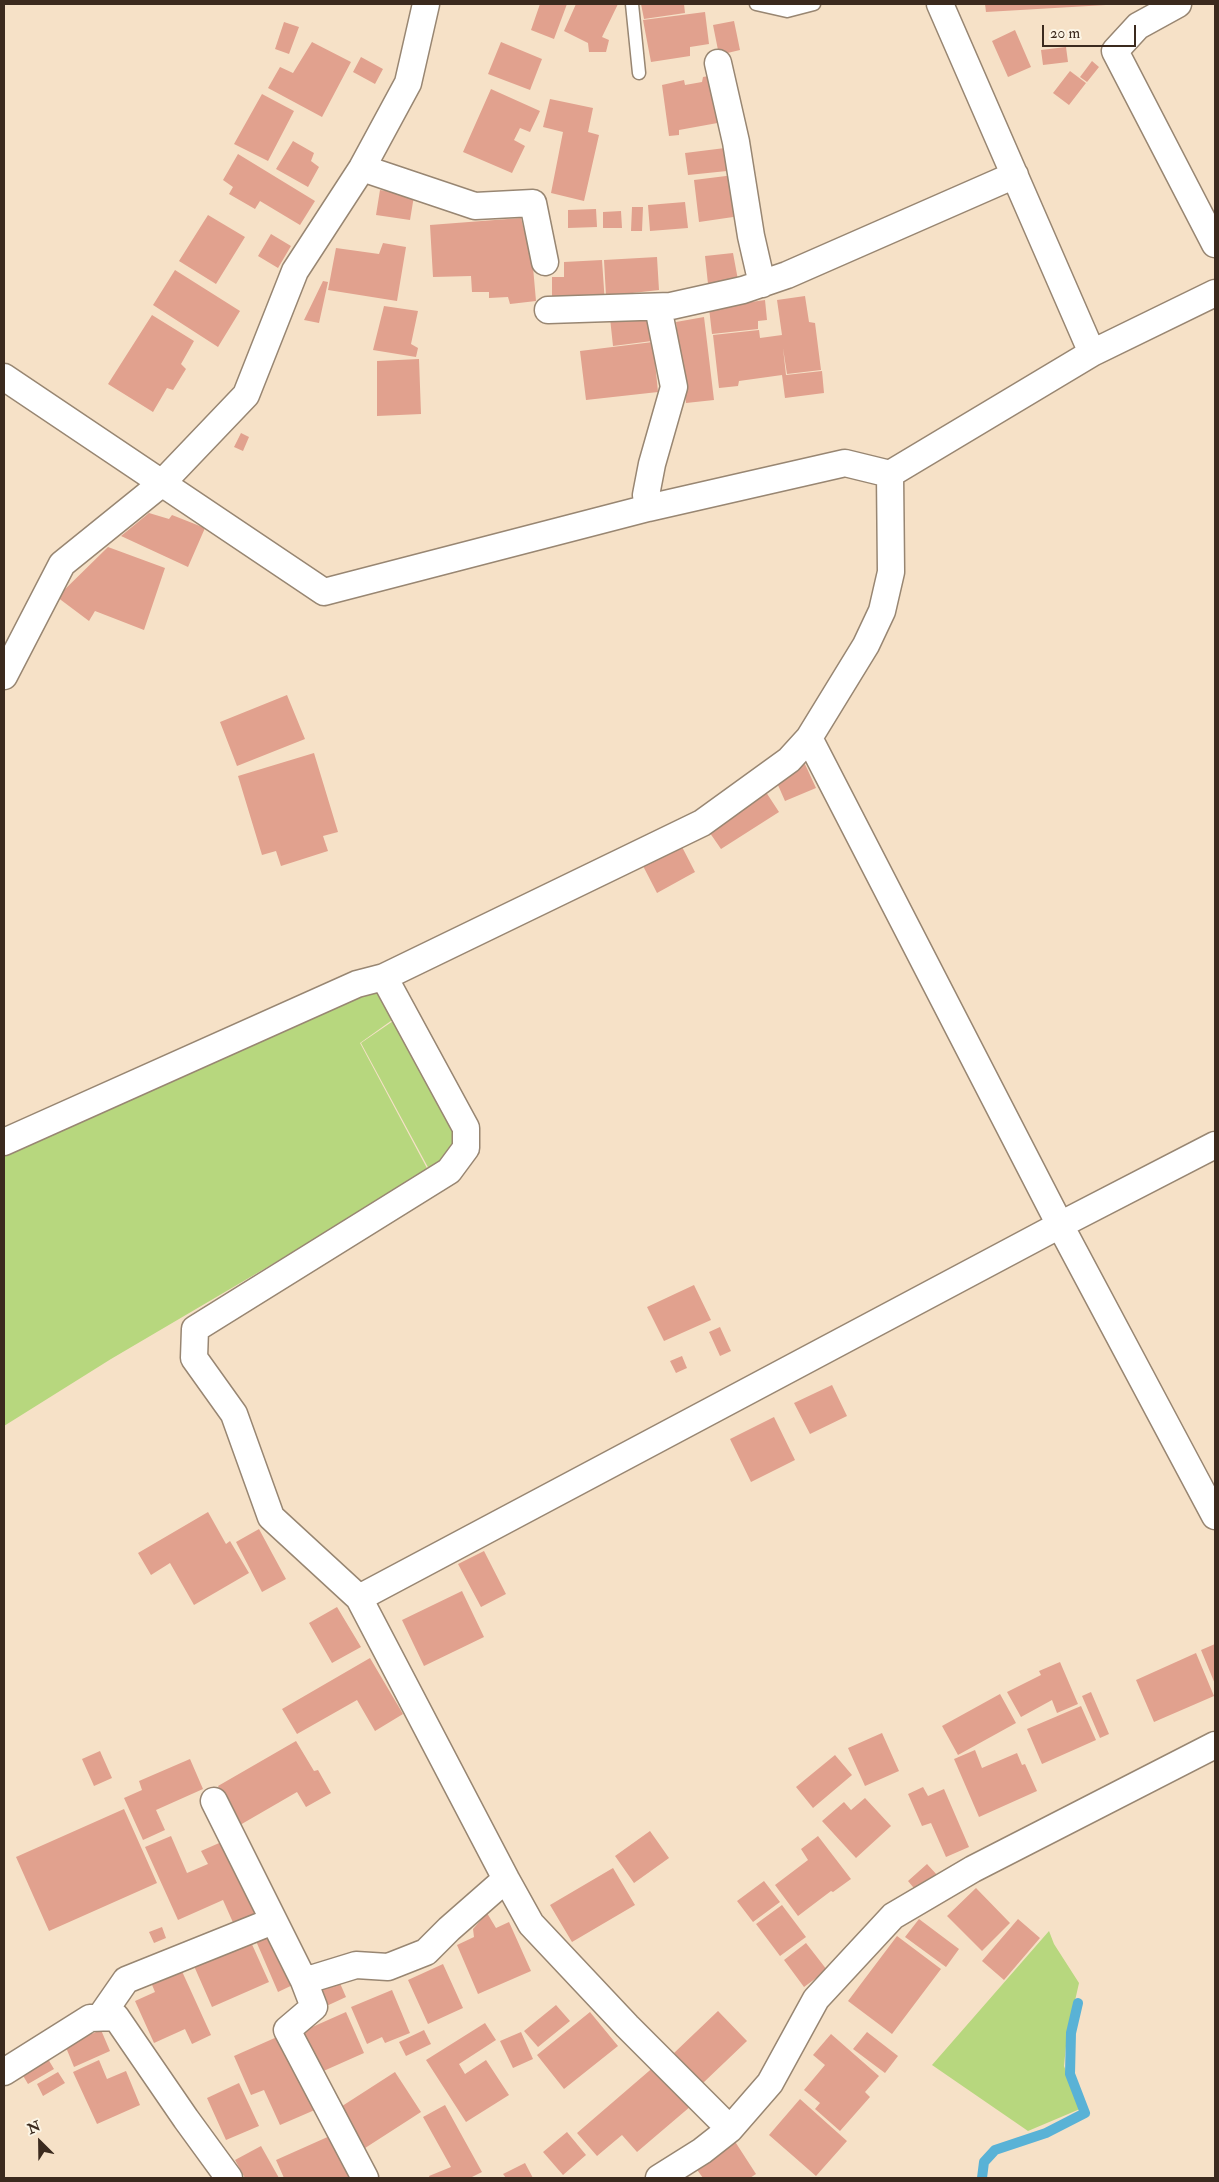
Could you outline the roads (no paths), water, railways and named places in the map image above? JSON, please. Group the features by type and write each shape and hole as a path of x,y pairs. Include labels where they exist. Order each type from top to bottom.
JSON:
{"street":[{"path":"4,676 62,564 161,484 246,395 295,271 362,168 408,83 426,4"},
{"path":"940,4 1092,353"},
{"path":"1178,4 1138,26 1115,51 1215,244"},
{"path":"718,63 736,142 751,236 762,284"},
{"path":"362,168 475,206 534,203 545,262"},
{"path":"548,310 671,306 743,290 796,271 1015,176"},
{"path":"4,378 324,592 648,508 845,463 890,474 1092,353 1215,293"},
{"path":"648,508 646,495 652,464 674,387 658,307"},
{"path":"4,1142 357,984 384,977 702,823 789,760 809,738 866,646 882,611 891,572 890,474"},
{"path":"809,738 1060,1225 1215,1516"},
{"path":"384,977 466,1128 466,1148 449,1171 195,1329 194,1358 234,1414 271,1517 359,1598 531,1924 627,2026 730,2129"},
{"path":"359,1598 1060,1225 1215,1145"},
{"path":"676,2175 730,2129 770,2082 816,1999 893,1916 972,1869 1215,1745"},
{"path":"214,1801 304,1981 314,2007 287,2030 365,2178"},
{"path":"304,1981 356,1965 388,1967 426,1952 506,1879"},
{"path":"101,2016 126,1980 273,1921"},
{"path":"4,2072 90,2018 101,2016 116,2017 186,2120 229,2178"}],"lane":[{"path":"632,4 638,73"},
{"path":"756,4 787,11 814,4"}],"waterway":[{"path":"982,2178 984,2162 995,2150 1046,2133 1085,2113 1070,2074 1071,2033 1078,2003"}]}
